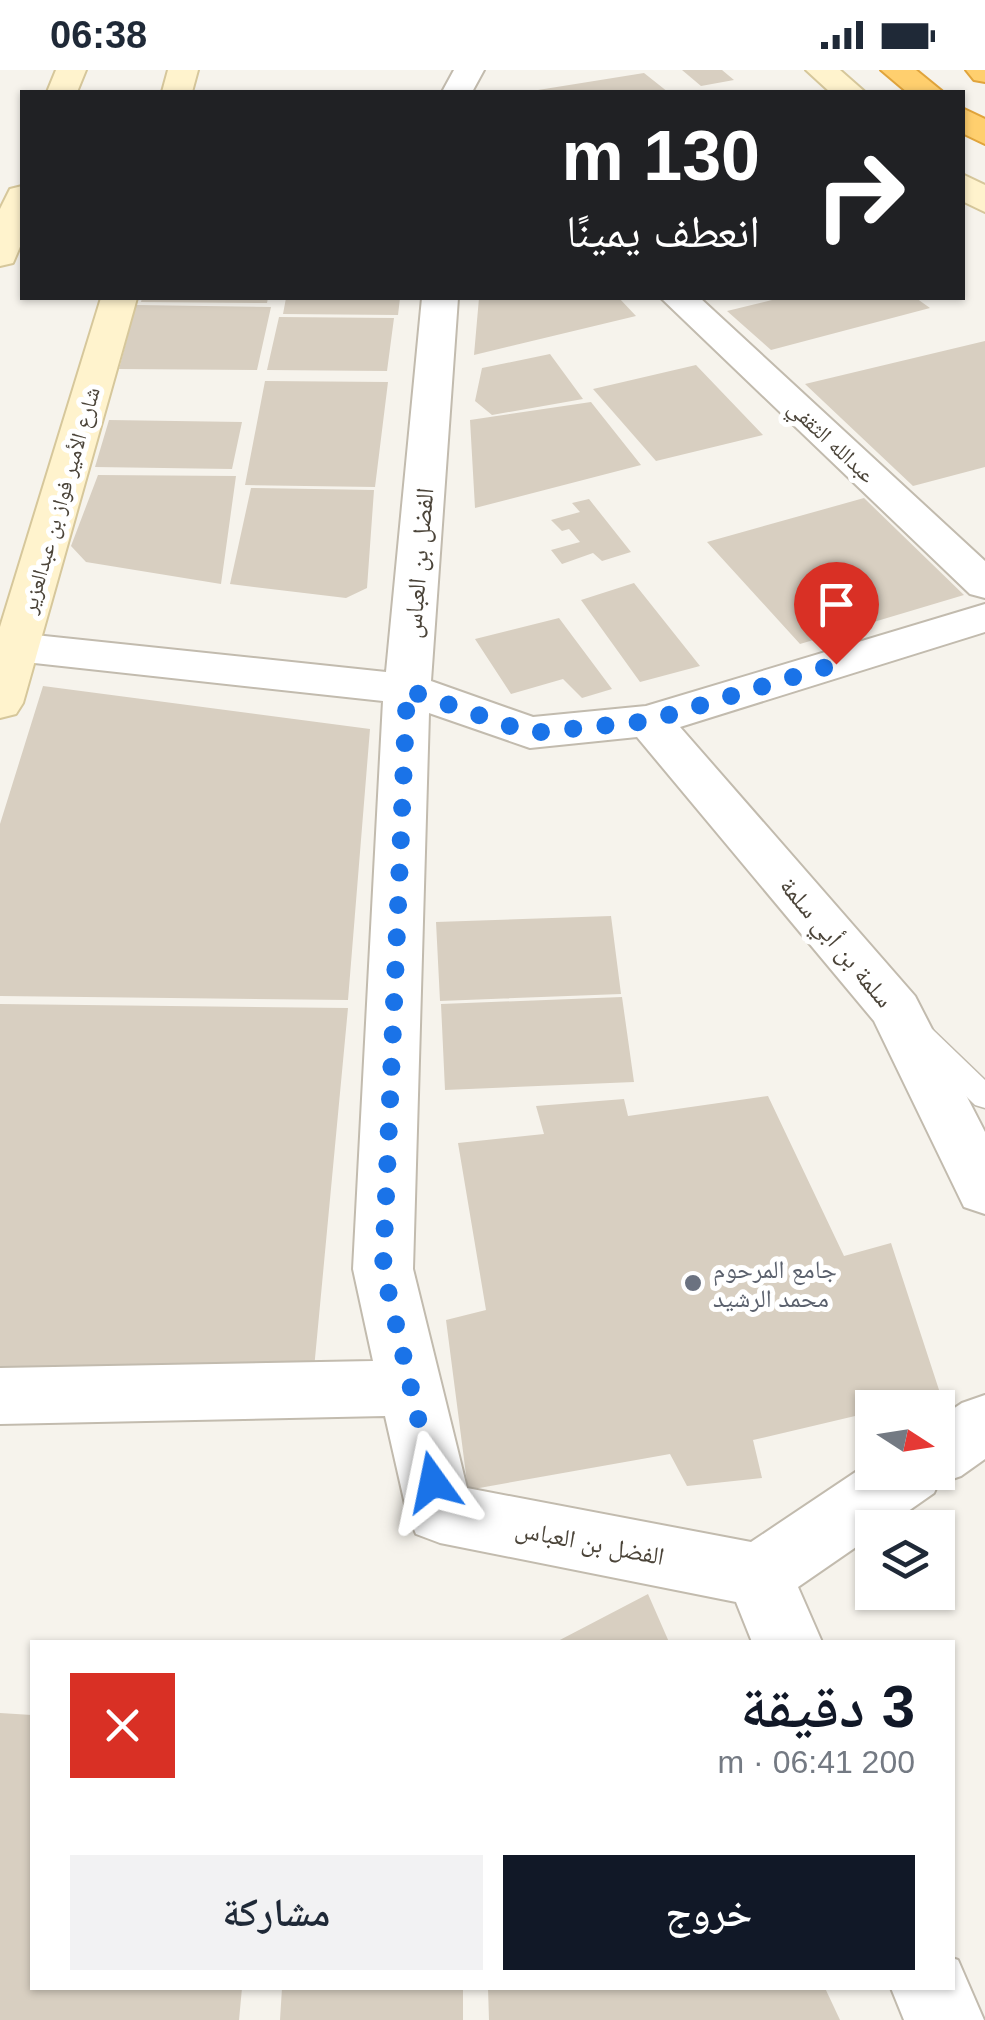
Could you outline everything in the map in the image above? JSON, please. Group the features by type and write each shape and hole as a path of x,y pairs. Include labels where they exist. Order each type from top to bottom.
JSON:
{"highway":[{"path":"896,70 924,90"}],"main road":[{"path":"822,70 847,90"},
{"path":"965,186 985,202"},
{"path":"0,254 20,201"},
{"name":"شارع الأمير فواز بن عبدالعزير","path":"0,703 117,300"}],"street":[{"name":"الفضل بن العباس","path":"440,300 407,690 383,1269 440,1513 759,1575"},
{"name":"عبدالله الثقفي","path":"681,300 985,585"},
{"path":"16,647 407,690 530,733 649,721 985,618"},
{"name":"سلمة بن أبي سلمة","path":"649,721 896,1010 985,1190"},
{"path":"0,1396 413,1388"},
{"path":"955,1443 985,1423"},
{"path":"786,1640 759,1575 884,1490"},
{"path":"931,1990 944,2020"}],"lane":[{"path":"896,1010 985,1097"}],"building":[{"path":"682,70 722,70 734,80 701,86"},
{"path":"644,73 665,90 538,90"},
{"path":"142,300 268,300 267,303"},
{"path":"286,300 400,300 398,315 283,314"},
{"path":"479,300 621,300 636,316 474,355"},
{"path":"772,300 919,300 930,308 771,350 727,311"},
{"path":"136,305 271,307 257,370 119,369"},
{"path":"279,317 394,318 387,371 267,370"},
{"path":"985,341 985,467 913,486 805,384"},
{"path":"550,354 583,399 492,415 475,401 482,368"},
{"path":"696,365 763,435 656,461 593,389"},
{"path":"265,381 388,382 375,487 245,485"},
{"path":"591,402 641,465 475,508 470,420"},
{"path":"109,420 242,422 232,469 95,467"},
{"path":"98,475 236,476 221,584 86,562 71,546"},
{"path":"251,488 374,490 367,588 346,598 230,584"},
{"path":"864,498 964,595 800,644 707,542"},
{"path":"589,499 631,552 602,561 593,553 562,564 551,550 580,542 569,529 562,531 551,520 580,512 572,503"},
{"path":"634,583 700,666 640,682 581,600"},
{"path":"559,618 612,689 582,698 563,679 511,694 475,639"},
{"path":"43,686 370,729 348,1000 0,996 0,824"},
{"path":"611,916 621,994 440,1001 436,922"},
{"path":"622,997 634,1082 445,1090 441,1004"},
{"path":"0,1004 348,1008 314,1369 0,1373"},
{"name":"جامع المرحوم محمد الرشيد","path":"768,1096 844,1256 891,1243 939,1390 855,1390 855,1416 753,1440 762,1478 687,1486 670,1454 468,1490 446,1320 486,1310 458,1143 544,1134 536,1106 624,1099 628,1116"},
{"path":"648,1594 668,1640 560,1640"},
{"path":"0,1713 30,1715 30,1990 242,1990 239,2020 0,2020"},
{"path":"282,1990 463,1990 463,2020 280,2020"},
{"path":"488,1990 826,1990 840,2020 489,2020"}],"place":[{"name":"جامع المرحوم محمد الرشيد","path":"693,1283"}],"route":[{"path":"433,1482 383,1269 407,690 530,733 649,721 836,664"}]}
